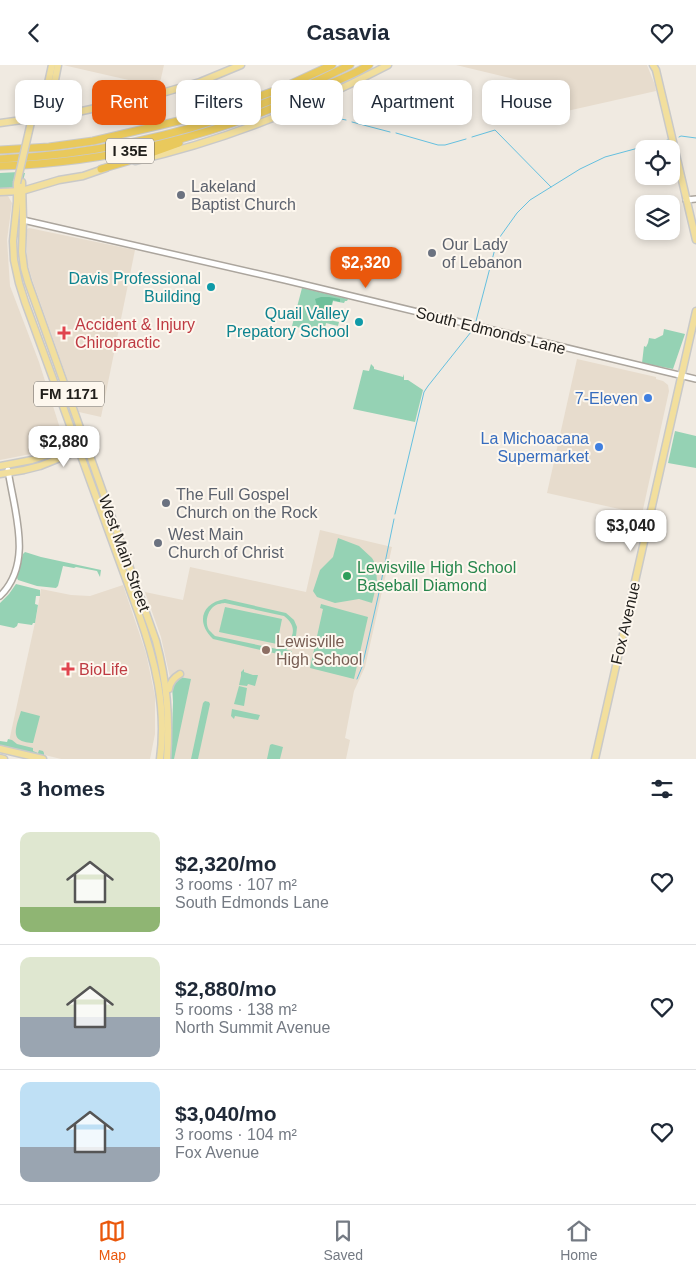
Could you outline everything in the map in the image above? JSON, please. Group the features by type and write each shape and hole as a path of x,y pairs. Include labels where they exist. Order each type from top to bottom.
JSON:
{"highway":[{"name":"I 35E","path":"0,150 48,147 93,141 208,114 274,91 332,65"},
{"path":"0,159 98,149 191,129 271,101 310,85 350,65"},
{"name":"I 35E","path":"0,166 27,165 130,151 215,130 288,103 369,65"},
{"path":"101,169 132,160 215,130"}],"main road":[{"name":"West Main Street","path":"55,80 58,65"},
{"path":"82,111 155,95 200,82 241,65"},
{"path":"3,192 19,191 83,176 101,169 173,152 256,125 316,101 388,65"},
{"path":"653,65 656,70 696,240"},
{"path":"0,123 15,122"},
{"name":"West Main Street","path":"32,125 19,182 23,220 22,252 24,268 156,641 164,672 168,710 167,759"},
{"name":"West Main Street","path":"19,191 13,241 14,260 19,283 153,656 159,688 162,726 160,759"},
{"path":"3,192 14,196 17,202"},
{"path":"25,302 34,298"},
{"name":"Fox Avenue","path":"594,759 696,311"},
{"path":"0,474 40,466 87,445"},
{"path":"4,466 79,448"},
{"path":"156,673 164,672"},
{"path":"168,710 170,684 180,674"},
{"path":"0,749 43,759"},
{"path":"0,758 4,759"}],"street":[{"path":"686,200 696,199"},
{"name":"South Edmonds Lane","path":"23,220 278,278 696,379"},
{"path":"0,596 12,580 19,559 19,538 8,473 4,466"}],"shaded area":[{"path":"63,65 164,65 161,80 128,80"},
{"path":"456,65 647,65 656,91 570,110 570,80 518,80"},
{"path":"0,196 8,196 12,203 7,240 10,286 39,362 65,444 46,451 0,460"},
{"path":"27,229 135,250 101,417 79,412 27,262"},
{"path":"577,359 656,377 656,379 668,385 669,391 642,514 547,493"},
{"name":"Lewisville High School","path":"320,530 392,547 365,667 354,691 345,738 350,740 346,759 172,759 174,703 172,687 161,637 145,592 183,600 190,567 306,592"},
{"path":"123,585 146,653 155,696 155,734 150,759 61,759 8,746 41,589 71,595 90,596"}],"green space":[{"path":"0,173 25,173 21,189 0,189"},
{"path":"302,288 348,299 344,303 333,301 329,320 339,322 338,326 326,323 324,333 292,326"},
{"path":"321,297 340,299 340,302 333,300 330,309 324,315 317,306 315,299"},
{"path":"664,329 685,334 673,369 642,363 644,346 646,347 649,338 655,339 663,335"},
{"path":"371,364 374,369 403,377 404,374 404,380 408,380 423,390 415,422 353,409 363,370 369,371"},
{"path":"675,431 696,436 696,468 668,463"},
{"name":"Lewisville High School Baseball Diamond","path":"338,538 359,546 372,558 376,565 377,583 372,603 359,599 335,603 317,597 313,591 320,570 333,557"},
{"path":"25,552 101,570 100,577 97,571 63,566 56,588 37,586 18,580"},
{"path":"16,584 40,590 40,596 36,596 35,604 38,605 35,623 32,625 18,623 14,628 0,625 0,603"},
{"path":"225,599 286,613 294,620 297,627 296,636 286,650 292,651 291,657 213,639 204,627 203,620 206,609 217,601","holes":["224,603 284,616 292,625 292,634 291,638 277,649 215,636 209,630 207,623 211,609"]},
{"path":"321,604 368,617 354,679 310,668 323,609 320,608"},
{"path":"225,607 282,619 277,644 219,632"},
{"path":"244,669 244,672 258,675 255,686 248,684 247,686 239,685 241,672"},
{"path":"179,677 191,679 174,759 171,759 172,685"},
{"path":"239,686 247,688 244,706 234,704"},
{"path":"205,701 210,704 198,759 191,759 203,703"},
{"path":"232,709 260,715 258,720 235,716 234,719 231,716"},
{"path":"21,711 40,716 33,743 21,741 17,738 16,727"},
{"path":"8,739 17,744 33,748 33,751 38,753 39,750 43,751 44,756 0,745 0,741 7,742"},
{"path":"270,745 283,747 280,759 267,759"}],"waterway":[{"path":"352,122 390,132"},
{"path":"472,137 495,130 551,187"},
{"path":"396,133 438,145 466,139"},
{"path":"679,137 696,138"},
{"path":"476,321 497,241 517,213 530,200 580,169 605,157 635,149"},
{"path":"395,514 424,392 471,332"},
{"path":"357,679 362,667 394,519"}],"place":[{"name":"Lakeland Baptist Church","path":"181,195"},
{"name":"Our Lady of Lebanon","path":"432,253"},
{"name":"Davis Professional Building","path":"211,287"},
{"name":"Quail Valley Prepatory School","path":"359,322"},
{"name":"Accident & Injury Chiropractic","path":"64,333"},
{"name":"7-Eleven","path":"648,398"},
{"name":"La Michoacana Supermarket","path":"599,447"},
{"name":"The Full Gospel Church on the Rock","path":"166,503"},
{"name":"West Main Church of Christ","path":"158,543"},
{"name":"Lewisville High School Baseball Diamond","path":"347,576"},
{"name":"Lewisville High School","path":"266,650"},
{"name":"BioLife","path":"68,669"}]}
